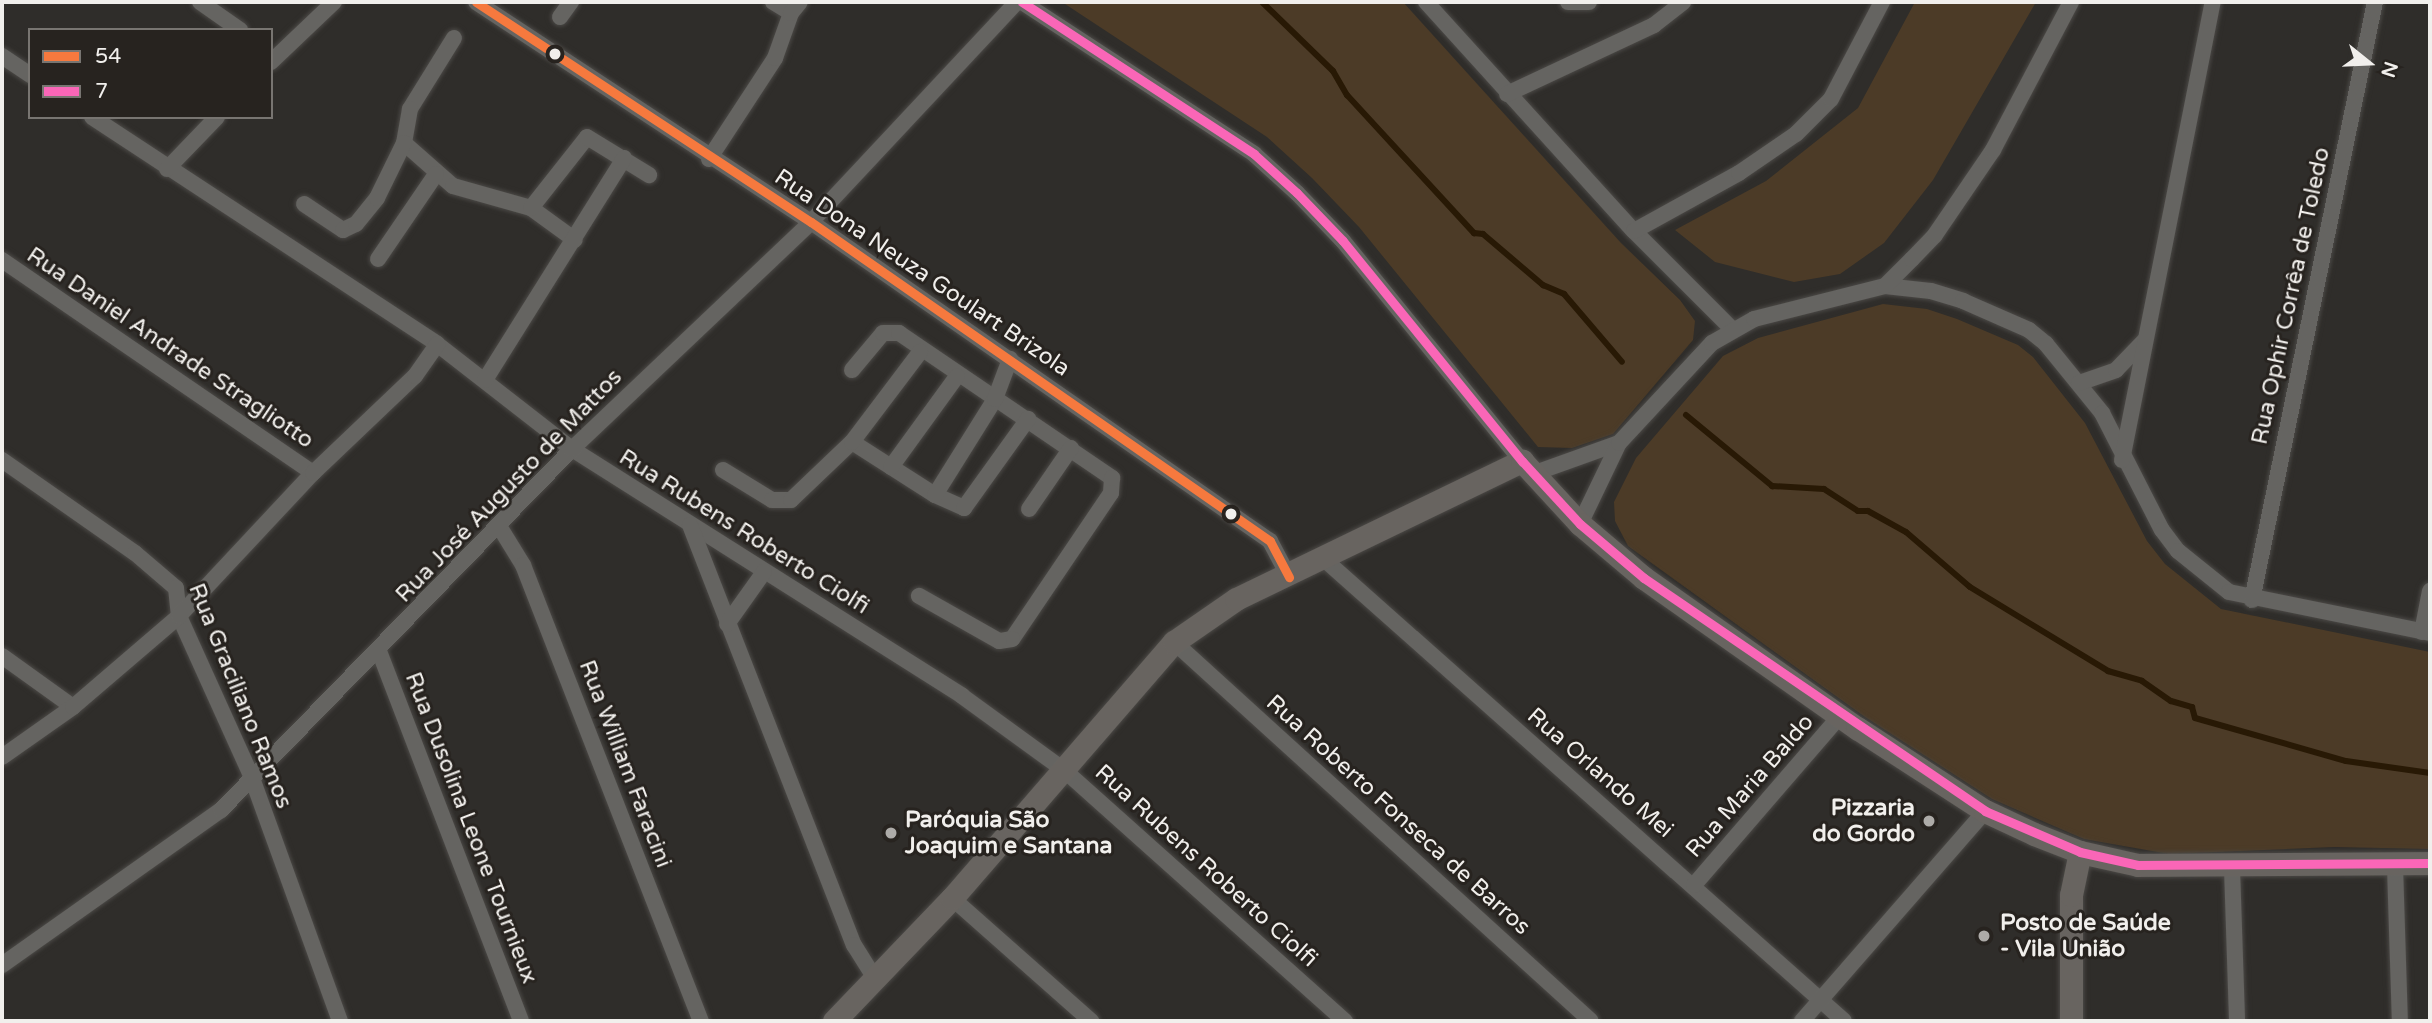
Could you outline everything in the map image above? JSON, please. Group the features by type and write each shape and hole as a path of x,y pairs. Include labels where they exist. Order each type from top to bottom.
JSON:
{"street":[{"path":"200,2 237,28"},
{"path":"273,57 334,2"},
{"name":"Rua Dona Neuza Goulart Brizola","path":"476,2 709,159 811,222 1270,541 1289,577"},
{"path":"560,17 571,2"},
{"path":"709,159 775,58 796,8 773,2"},
{"path":"1020,2 1254,154 1297,193 1343,241 1528,467 1580,524 1644,578 1840,716 1985,811 2080,852 2138,864 2232,867 2334,861 2395,866 2430,863"},
{"name":"Rua José Augusto de Mattos","path":"2,965 221,810 379,651 572,449 811,222 1020,2"},
{"path":"1426,2 1634,231 1731,328"},
{"path":"1568,2 1589,2"},
{"path":"1507,94 1654,25 1683,2"},
{"path":"1634,231 1739,173 1796,134 1830,99 1882,2"},
{"path":"1885,286 1935,235 1987,159 2071,2"},
{"path":"2122,460 2213,2"},
{"name":"Rua Ophir Corrêa de Toledo","path":"2252,600 2375,2"},
{"path":"304,204 342,230 356,224 377,198 404,143 410,109 454,38"},
{"path":"2,56 28,74"},
{"name":"Rua Rubens Roberto Ciolfi","path":"95,119 167,169 437,344 572,449 962,696 1065,770 1345,1021"},
{"path":"167,169 215,119"},
{"path":"531,208 587,137 649,175"},
{"path":"404,143 436,174 453,186 531,208 575,240"},
{"path":"485,380 624,158"},
{"path":"378,259 436,174"},
{"name":"Rua Daniel Andrade Stragliotto","path":"2,260 313,473"},
{"path":"1580,524 1625,437 1682,370 1731,328 1885,286 1931,291 2029,330 2079,383 2102,413 2122,460 2178,551 2229,592 2252,600 2426,632 2430,591"},
{"path":"852,370 883,333 891,331 957,376 1028,419 1112,478 1114,486 1012,639 999,641 919,596"},
{"path":"2079,383 2116,370 2148,335"},
{"path":"2,757 73,706 179,616 313,473 415,376 437,344"},
{"path":"723,470 772,500 791,500 852,442 920,352"},
{"path":"935,495 995,399 1010,359"},
{"path":"891,467 957,376"},
{"path":"852,442 935,495 964,508 1028,419"},
{"path":"837,1020 952,898 1174,642 1236,599 1528,467 1625,437"},
{"path":"1029,509 1071,448"},
{"name":"Rua Graciliano Ramos","path":"2,460 135,553 176,588 179,616 252,778 340,1021"},
{"name":"Rua William Faracini","path":"499,526 523,565 701,1021"},
{"path":"690,526 854,944 875,978"},
{"name":"Rua Orlando Mei","path":"1325,560 1844,1021"},
{"path":"727,624 764,572"},
{"name":"Rua Roberto Fonseca de Barros","path":"1174,642 1591,1021"},
{"name":"Rua Dusolina Leone Tournieux","path":"379,651 521,1021"},
{"path":"2,656 73,706"},
{"name":"Rua Maria Baldo","path":"1694,885 1840,716"},
{"path":"1802,1021 1985,811"},
{"path":"2071,1021 2071,895 2080,852"},
{"path":"2395,866 2399,1021"},
{"path":"2232,867 2237,1021"},
{"path":"952,898 1091,1021"}],"shaded area":[{"path":"1062,2 1403,2 1621,243 1680,300 1695,321 1693,340 1613,434 1572,448 1538,447 1359,227 1312,178 1267,137"},
{"path":"1915,2 2036,2 1933,180 1884,243 1840,274 1794,282 1715,262 1675,230 1766,181 1858,108"},
{"path":"1883,304 1927,309 1957,319 2018,345 2033,357 2085,423 2147,541 2165,564 2221,609 2430,652 2430,849 2334,847 2169,854 2084,839 1992,799 1865,717 1628,546 1615,521 1614,502 1636,458 1723,356 1758,338"}],"waterway":[{"path":"1262,2 1333,71 1347,95 1474,233 1483,234 1543,285 1564,294 1622,362"},
{"path":"1686,415 1772,486 1824,489 1858,511 1868,511 1906,532 1970,587 2108,671 2142,681 2171,701 2192,707 2195,718 2346,761 2430,773"}],"transit line":[{"name":"54","path":"476,2 811,222 1270,541 1289,577"},
{"name":"7","path":"1022,2 1254,154 1297,193 1343,241 1522,461 1580,524 1644,578 1985,811 2080,852 2138,865 2430,863"}],"place":[{"name":"Pizzaria do Gordo","path":"1929,821"},
{"name":"Paróquia São Joaquim e Santana","path":"891,833"},
{"name":"Posto de Saúde - Vila União","path":"1984,936"}]}
